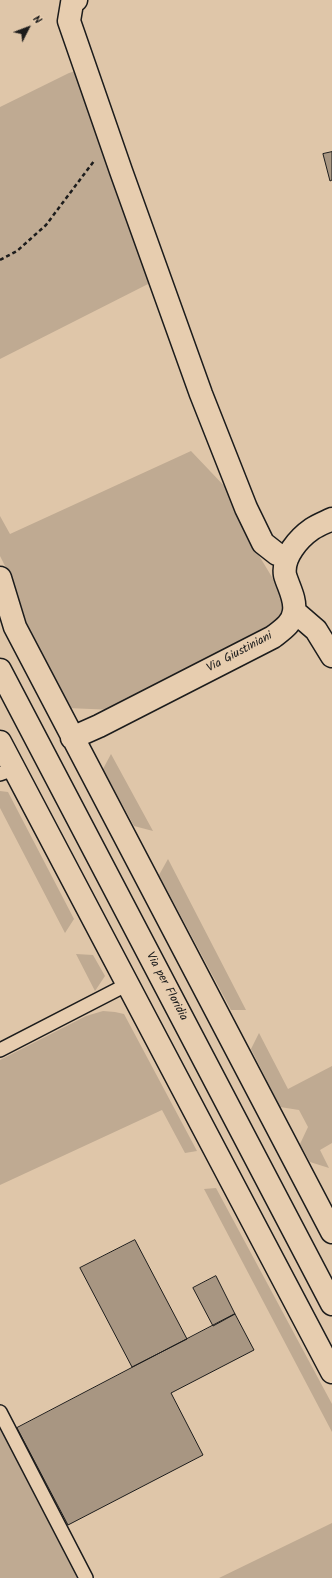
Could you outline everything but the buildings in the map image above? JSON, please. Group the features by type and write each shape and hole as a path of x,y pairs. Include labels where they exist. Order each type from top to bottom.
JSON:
{"street":[{"path":"76,0 72,3 69,20 111,144 201,394 246,508 264,543 277,554 287,557"},
{"path":"332,519 313,529 297,542 287,557 285,573 293,598 294,611 316,630 332,656"},
{"path":"0,578 15,627 332,1232"},
{"name":"Via Giustiniani","path":"72,738 106,723 273,637 288,626 294,611"},
{"name":"Via per Floridia","path":"0,670 332,1304"},
{"path":"0,742 7,772 128,984 332,1372"}],"lane":[{"path":"0,1050 128,984"},
{"path":"0,1412 86,1578"}],"path":[{"path":"0,260 17,251 46,225 70,195 91,164 111,144"}],"shaded area":[{"path":"79,70 154,281 0,359 0,107 69,73"},
{"path":"191,451 229,491 252,544 281,592 283,608 279,620 271,628 115,710 67,708 23,621 12,580 0,556 0,516 10,534"},
{"path":"111,754 153,831 134,826 103,769"},
{"path":"0,791 8,792 74,919 65,933 0,808"},
{"path":"168,859 246,1010 231,1010 159,875"},
{"path":"76,954 93,955 105,976 95,991"},
{"path":"103,1011 124,1014 197,1151 185,1153 162,1110 0,1185 0,1060 86,1016"},
{"path":"259,1033 288,1089 332,1066 332,1143 320,1150 329,1168 310,1162 300,1144 308,1127 299,1110 280,1107 251,1049"},
{"path":"216,1188 332,1404 332,1432 204,1189"},
{"path":"0,1428 77,1578 0,1578"},
{"path":"332,1523 332,1578 219,1578"}]}
